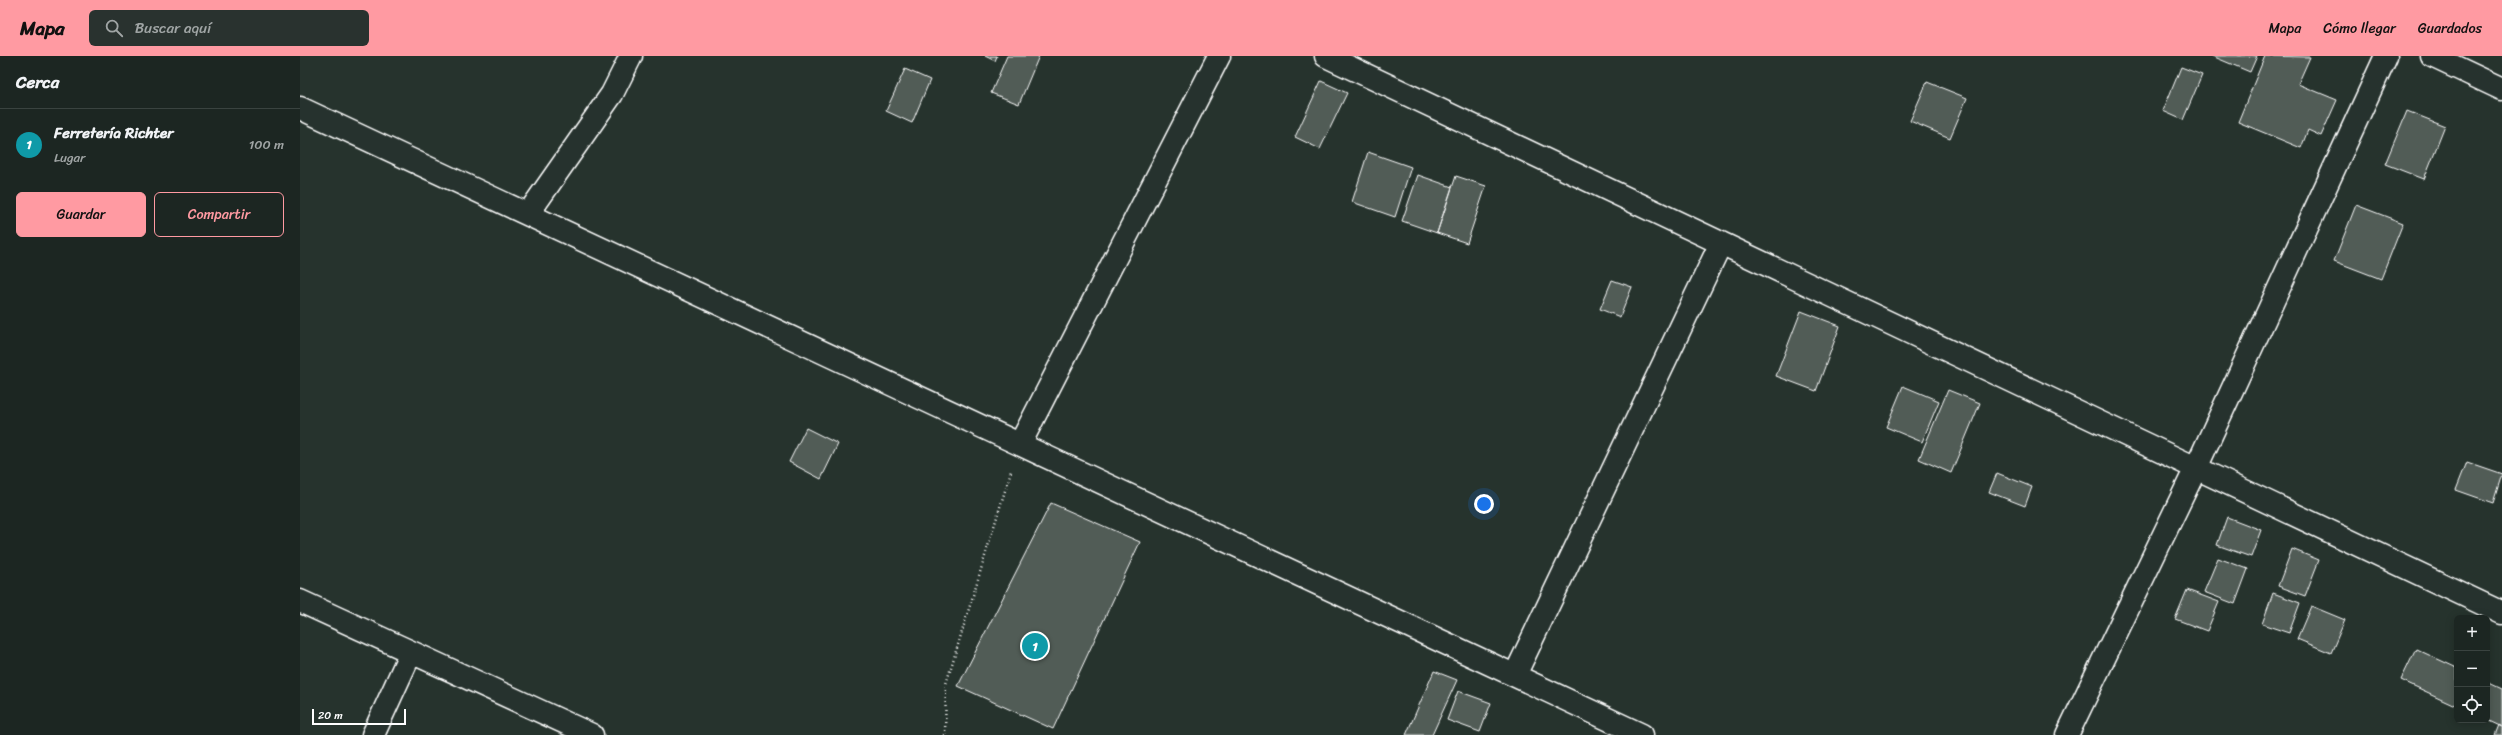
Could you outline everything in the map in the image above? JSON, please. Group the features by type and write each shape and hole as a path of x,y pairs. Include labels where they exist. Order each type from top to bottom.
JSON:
{"street":[{"path":"528,214 612,94 631,56"},
{"path":"1020,444 1219,56"},
{"path":"1326,56 2502,612"},
{"path":"2067,735 2196,468 2386,56"},
{"path":"2432,56 2502,89"},
{"path":"300,108 1514,675 1617,730 1642,735"},
{"path":"1514,675 1721,243"},
{"path":"300,602 592,735"},
{"path":"373,735 411,652"}],"path":[{"path":"945,735 946,684 1020,444"}],"building":[{"path":"985,56 997,56 995,61"},
{"path":"1007,56 1039,56 1019,104 991,93"},
{"path":"2212,56 2257,56 2250,72"},
{"path":"2265,56 2310,57 2298,84 2337,100 2321,136 2308,130 2301,148 2238,122"},
{"path":"2181,67 2202,75 2183,120 2163,111"},
{"path":"905,69 930,80 912,123 886,111"},
{"path":"1321,81 1347,93 1320,149 1295,137"},
{"path":"1927,82 1967,98 1950,138 1910,121"},
{"path":"2407,111 2445,126 2424,179 2385,164"},
{"path":"1368,152 1411,167 1395,217 1352,202"},
{"path":"1418,175 1452,187 1437,233 1402,221"},
{"path":"1456,176 1486,186 1467,243 1437,233"},
{"path":"2356,205 2403,223 2381,279 2334,261"},
{"path":"1612,280 1632,287 1620,317 1600,309"},
{"path":"1801,311 1840,326 1816,391 1776,376"},
{"path":"1903,386 1939,401 1922,442 1886,427"},
{"path":"1948,390 1980,403 1951,473 1919,459"},
{"path":"806,428 838,444 821,479 789,462"},
{"path":"2467,462 2502,474 2493,503 2456,490"},
{"path":"1997,473 2032,487 2025,506 1989,492"},
{"path":"1051,503 1140,542 1053,729 958,686"},
{"path":"2227,517 2261,530 2251,557 2217,545"},
{"path":"2292,549 2319,560 2305,596 2278,586"},
{"path":"2218,558 2248,569 2235,604 2204,592"},
{"path":"2187,590 2219,602 2207,631 2175,619"},
{"path":"2273,593 2300,603 2289,633 2262,624"},
{"path":"2311,606 2345,620 2331,653 2297,639"},
{"path":"2416,649 2454,667 2454,705 2401,680"},
{"path":"1434,671 1457,680 1432,735 1406,735"},
{"path":"2490,683 2502,689 2502,727 2490,721"},
{"path":"1458,691 1491,703 1480,732 1447,720"},
{"path":"2499,725 2502,727 2502,735 2495,735"}],"place":[{"name":"Ferretería Richter","path":"1035,646"}]}
